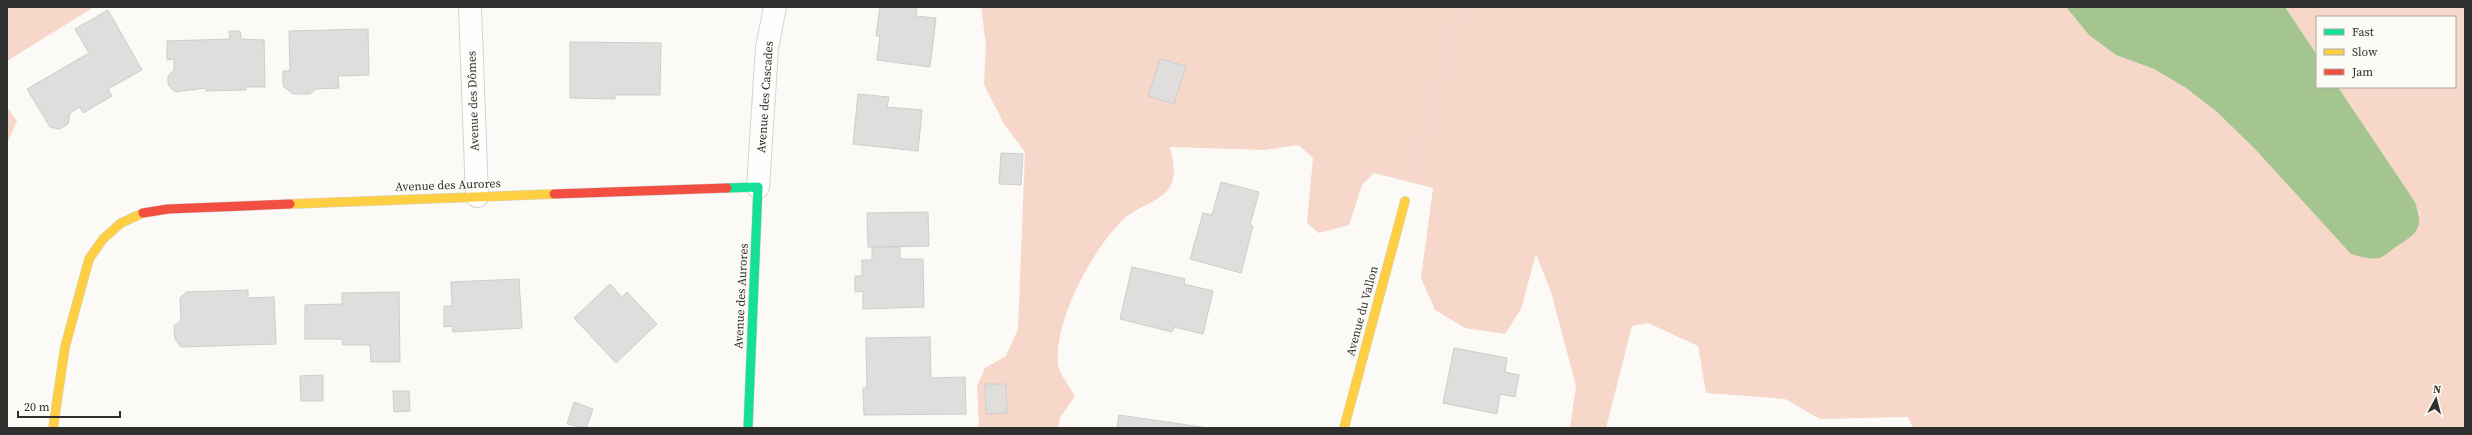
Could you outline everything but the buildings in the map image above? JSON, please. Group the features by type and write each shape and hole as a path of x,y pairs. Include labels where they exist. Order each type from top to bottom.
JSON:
{"street":[{"name":"Avenue des Dômes","path":"470,7 477,196"},
{"name":"Avenue des Cascades","path":"758,187 767,48 776,7"},
{"name":"Avenue des Aurores","path":"53,428 65,347 89,259 103,239 121,223 144,213 168,210 477,196 758,187 750,345 748,428"},
{"name":"Avenue du Vallon","path":"1344,428 1405,201"}],"path":[{"path":"1405,201 1462,7"}],"shaded area":[{"path":"7,7 94,7 7,61"},
{"path":"981,7 2066,7 2089,35 2116,55 2154,69 2186,88 2217,112 2256,150 2420,215 2415,202 2339,88 2456,88 2456,16 2316,16 2316,54 2285,7 2465,7 2465,428 1913,428 1908,417 1820,419 1785,399 1706,393 1698,346 1648,323 1632,326 1606,428 1570,428 1576,386 1551,292 1536,254 1521,309 1505,334 1465,328 1435,310 1421,278 1433,188 1374,173 1362,185 1349,225 1319,233 1307,223 1313,158 1298,145 1265,150 1170,147 1174,175 1173,181 1167,191 1163,195 1126,217 1114,230 1089,264 1069,305 1062,326 1058,346 1058,364 1062,376 1075,396 1060,418 1058,428 979,428 977,386 985,368 1006,356 1018,329 1025,152 1004,124 984,85 986,45"},
{"path":"2066,7 2285,7 2316,54 2316,88 2339,88 2415,202 2418,211 2419,225 2408,239 2381,257 2368,258 2351,254 2256,150 2217,112 2186,88 2154,69 2116,55 2089,35"},
{"path":"7,107 17,121 7,143"}],"traffic: fast":[{"path":"727,188 758,187 748,428"}],"traffic: slow":[{"path":"290,204 554,194"},
{"path":"1344,428 1405,201"},
{"path":"53,428 65,347 89,259 103,239 121,223 143,213"}],"traffic: jam":[{"path":"554,194 727,188"},
{"path":"143,213 168,209 290,204"}]}
